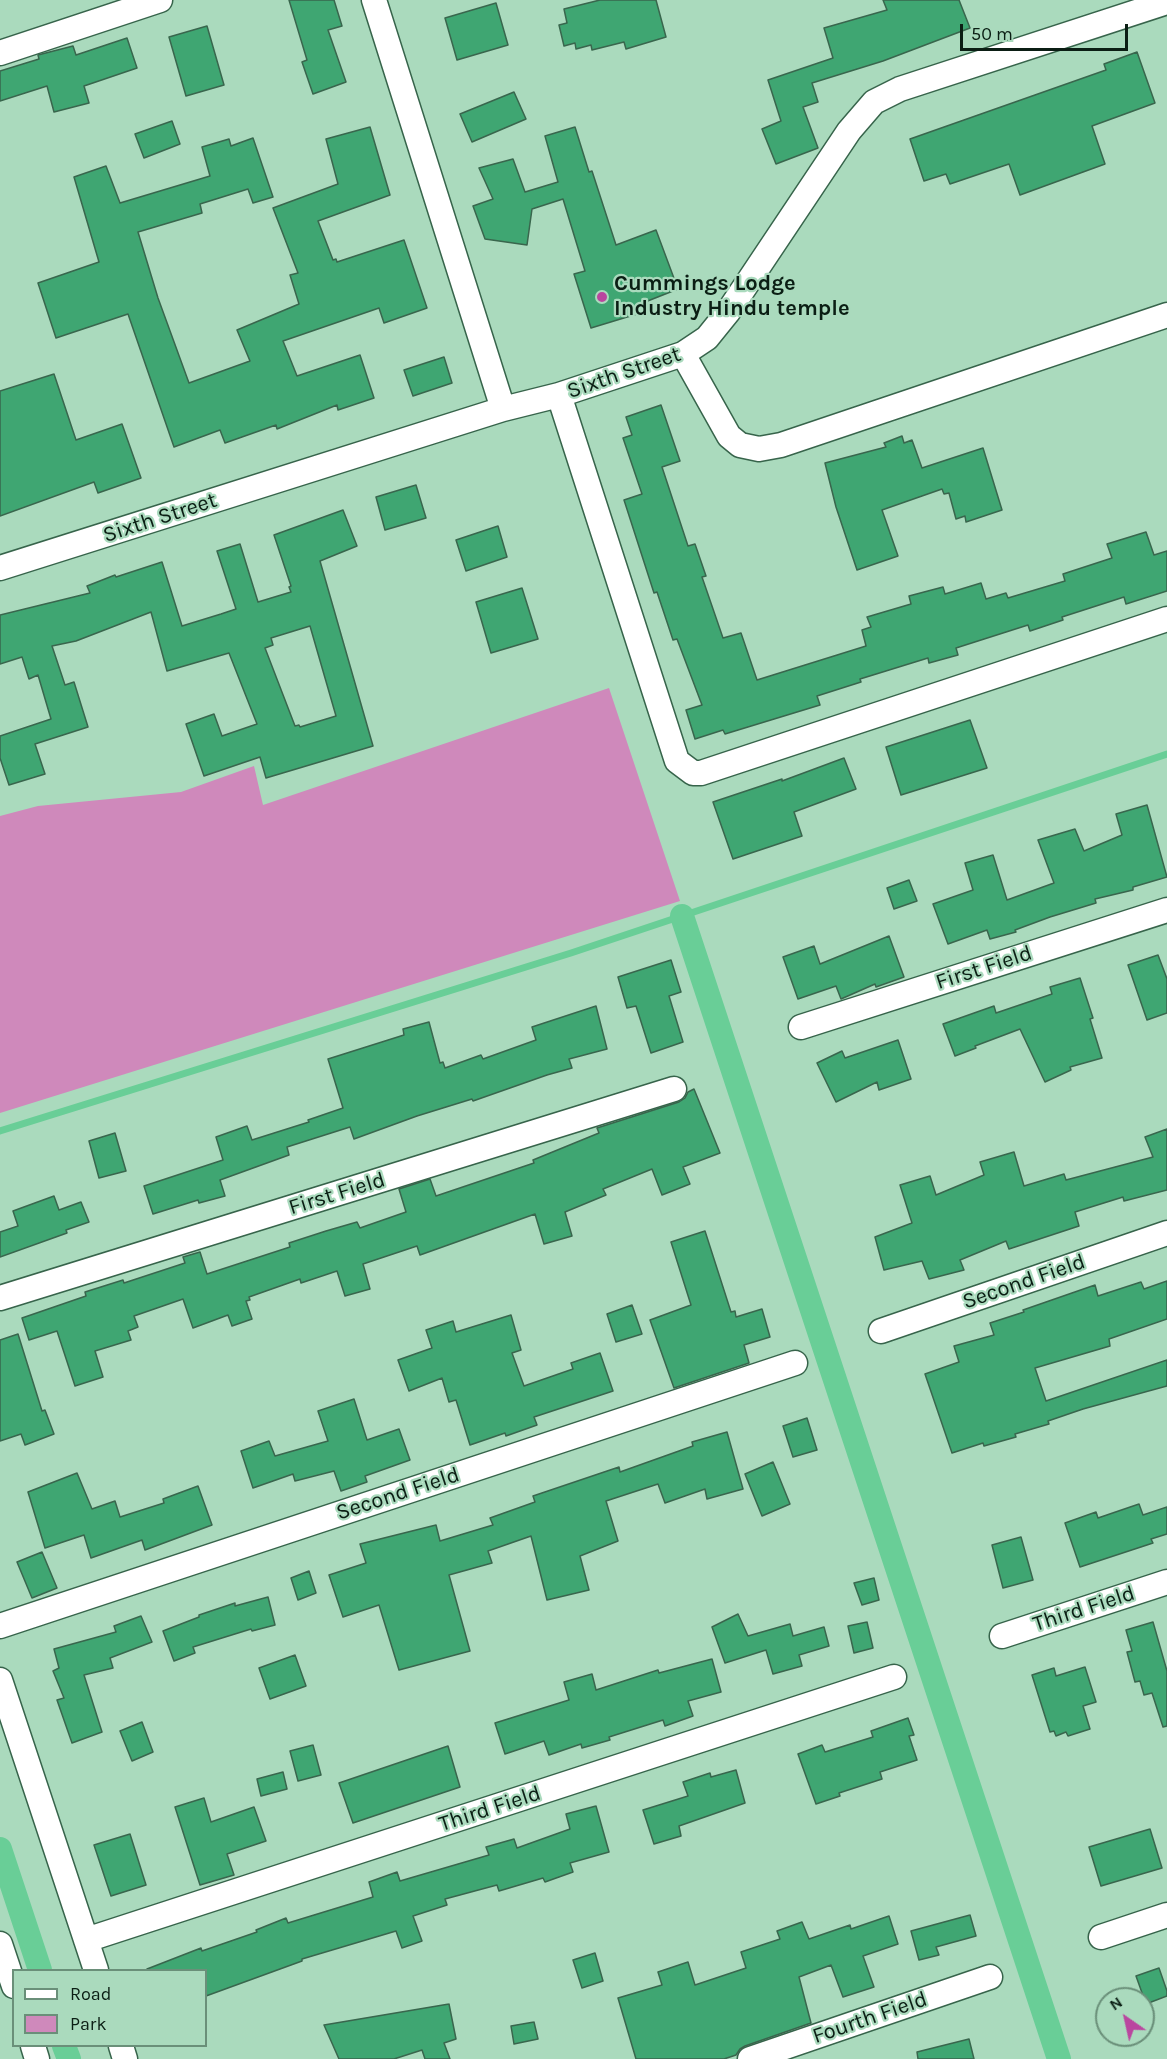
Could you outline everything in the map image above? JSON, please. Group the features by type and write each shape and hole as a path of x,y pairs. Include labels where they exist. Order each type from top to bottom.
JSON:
{"street":[{"path":"0,53 160,0"},
{"path":"374,0 503,409"},
{"name":"Sixth Street","path":"0,568 503,409 559,395 683,354 707,338 728,312 849,131 874,102 900,89 1167,2"},
{"path":"683,354 729,436 740,445 759,450 781,445 1167,315"},
{"path":"559,395 677,761 693,773 701,773 1167,619"},
{"name":"First Field","path":"801,1027 1167,910"},
{"name":"First Field","path":"0,1298 674,1089"},
{"name":"Second Field","path":"881,1330 1167,1233"},
{"name":"Second Field","path":"0,1626 795,1363"},
{"name":"Third Field","path":"1002,1636 1167,1582"},
{"name":"Third Field","path":"86,1940 894,1677"},
{"path":"0,1680 95,1969"},
{"path":"1101,1937 1167,1915"},
{"path":"0,1944 12,1980"},
{"name":"Fourth Field","path":"750,2059 990,1977"}],"green space":[{"path":"609,688 680,901 0,1113 0,816 38,806 181,792 254,766 263,805"}],"building":[{"path":"289,0 334,0 342,26 328,30 346,82 313,94 302,62 307,60"},
{"path":"600,0 656,0 666,37 626,49 624,42 592,50 591,45 576,49 575,43 564,46 559,25 567,23 564,9"},
{"path":"883,0 959,0 970,28 883,61 812,83 818,102 803,107 818,148 776,164 762,129 781,121 768,80 833,58 824,28 887,10"},
{"path":"496,3 508,45 457,60 445,18"},
{"path":"207,26 224,85 186,96 169,37"},
{"path":"127,38 137,68 84,86 89,103 54,112 47,86 0,101 0,71 39,59 38,55 73,46 76,55"},
{"path":"1137,52 1155,103 1092,126 1105,164 1020,195 1009,164 950,184 946,174 924,181 910,139 1106,70 1104,64"},
{"path":"514,92 526,119 472,142 460,114"},
{"path":"172,121 180,144 144,158 135,134"},
{"path":"370,127 390,195 318,221 333,260 336,259 337,262 404,240 427,308 384,323 379,308 283,341 297,376 360,355 374,398 338,410 337,405 277,429 276,425 225,443 220,430 174,447 128,314 56,338 38,283 99,262 74,177 106,166 120,203 210,176 202,147 229,139 231,146 253,138 273,197 253,203 248,189 200,204 202,213 138,232 158,298 189,383 250,361 237,330 299,304 290,275 298,273 273,208 338,184 326,139"},
{"path":"575,127 616,245 656,230 678,289 635,306 637,314 591,328 574,274 585,271 563,199 532,209 527,245 485,239 473,206 493,199 479,168 513,159 525,192 558,182 545,136"},
{"path":"444,357 452,383 413,396 404,370"},
{"path":"54,374 76,440 122,424 141,478 98,493 94,482 0,516 0,391"},
{"path":"661,405 680,461 662,467 688,546 695,544 706,576 702,577 723,638 741,633 757,680 866,646 862,630 871,627 867,617 911,604 909,596 943,587 945,594 981,583 986,599 1006,593 1008,598 1065,581 1063,574 1112,558 1107,544 1146,532 1154,555 1167,551 1167,591 1126,604 1124,597 1062,617 1063,620 1030,631 1028,625 956,648 958,655 929,663 928,658 860,679 861,682 817,696 820,705 725,734 723,730 695,739 686,710 702,705 677,639 673,640 657,592 654,593 624,500 642,494 623,438 632,435 626,417"},
{"path":"902,436 904,443 912,440 922,468 983,448 1002,510 966,522 965,516 956,519 949,493 944,494 942,489 882,510 898,556 857,570 836,507 825,463 886,447 884,443"},
{"path":"416,485 426,518 385,530 376,497"},
{"path":"343,510 357,546 320,561 373,746 266,778 260,757 204,776 186,724 214,714 222,736 257,724 229,653 167,671 151,612 76,641 52,646 65,685 74,682 88,727 35,744 45,774 9,785 0,758 0,736 51,719 38,675 29,679 22,657 0,664 0,615 90,593 87,586 115,575 116,577 162,562 182,626 236,609 217,551 240,544 258,602 291,592 274,535","holes":["310,626 336,716 300,727 295,726 265,648 273,645 271,638"]},
{"path":"498,526 507,557 466,571 456,540"},
{"path":"522,588 538,639 491,653 476,602"},
{"path":"970,720 987,768 901,795 886,747"},
{"path":"844,758 856,789 794,812 802,836 733,859 713,802 782,779 782,781"},
{"path":"1147,805 1167,877 1133,887 1133,890 1095,899 1096,903 1050,917 1015,930 1016,932 990,939 987,930 948,944 933,904 973,890 965,863 993,855 1007,900 1054,883 1038,840 1075,829 1084,851 1122,835 1116,814"},
{"path":"909,880 917,901 894,909 887,888"},
{"path":"889,936 904,977 876,987 875,984 841,999 836,986 798,999 783,957 814,946 820,964"},
{"path":"1158,955 1167,979 1167,1013 1147,1020 1128,965"},
{"path":"671,960 681,992 669,996 683,1042 651,1053 636,1006 627,1008 618,977"},
{"path":"1080,978 1093,1018 1090,1019 1102,1058 1070,1067 1071,1070 1045,1082 1020,1029 955,1056 943,1024 994,1006 996,1013 1052,994 1050,987"},
{"path":"596,1006 607,1049 569,1059 572,1068 473,1101 472,1099 417,1116 354,1139 350,1127 287,1147 289,1155 220,1180 225,1196 199,1203 198,1200 153,1214 144,1186 223,1160 216,1137 247,1126 252,1140 309,1122 308,1120 343,1108 328,1059 404,1035 403,1029 429,1022 440,1063 443,1062 445,1068 481,1055 483,1059 536,1040 532,1027"},
{"path":"898,1040 911,1079 879,1090 877,1082 836,1102 817,1063 842,1051 845,1058"},
{"path":"694,1089 720,1153 683,1167 690,1184 662,1195 652,1169 603,1189 606,1195 565,1212 572,1236 544,1244 535,1214 420,1255 417,1246 363,1264 370,1289 345,1296 337,1271 301,1283 300,1279 249,1297 250,1300 246,1301 252,1319 232,1326 228,1315 193,1328 183,1299 134,1316 138,1327 128,1331 131,1340 95,1351 103,1377 75,1386 57,1331 29,1340 22,1318 86,1296 85,1292 123,1280 124,1283 185,1263 183,1257 200,1252 207,1274 290,1247 289,1243 326,1231 357,1222 360,1228 406,1212 399,1189 430,1179 436,1196 534,1163 533,1160 599,1133 597,1128 679,1102"},
{"path":"1167,1129 1167,1190 1124,1201 1123,1197 1075,1212 1079,1226 1009,1249 1006,1241 960,1260 964,1270 929,1279 922,1261 884,1270 875,1237 912,1223 900,1185 930,1176 936,1195 984,1175 980,1162 1014,1152 1024,1186 1064,1174 1066,1180 1153,1157 1145,1137"},
{"path":"115,1133 126,1171 99,1178 89,1141"},
{"path":"54,1196 59,1210 81,1202 89,1222 66,1230 67,1233 0,1257 0,1232 18,1226 13,1211"},
{"path":"705,1231 731,1312 735,1311 736,1317 762,1309 770,1337 744,1345 749,1363 674,1388 650,1320 691,1305 671,1242"},
{"path":"1167,1281 1167,1319 1109,1339 1110,1346 1035,1368 1046,1401 1167,1360 1167,1386 1083,1409 1048,1421 1049,1424 1015,1434 1016,1437 984,1446 983,1443 952,1453 925,1374 959,1362 954,1346 994,1335 990,1323 1095,1285 1098,1296 1141,1282 1144,1289"},
{"path":"632,1305 642,1334 616,1342 607,1314"},
{"path":"511,1315 521,1350 512,1353 524,1386 573,1369 571,1363 600,1353 613,1391 534,1417 537,1425 470,1445 456,1400 449,1402 442,1378 409,1391 398,1360 432,1348 426,1330 453,1321 456,1332"},
{"path":"18,1334 42,1411 45,1410 54,1434 25,1445 21,1434 0,1441 0,1340"},
{"path":"354,1399 367,1440 399,1429 410,1460 365,1476 367,1482 341,1491 334,1471 295,1481 293,1474 253,1488 241,1451 269,1441 275,1456 328,1441 318,1411"},
{"path":"807,1418 817,1450 793,1457 783,1426"},
{"path":"727,1432 743,1489 707,1499 705,1489 665,1503 658,1484 606,1501 618,1541 580,1556 589,1590 547,1600 531,1536 488,1551 492,1563 449,1575 470,1651 399,1670 379,1605 343,1617 329,1575 366,1563 360,1544 436,1525 440,1541 493,1525 490,1518 535,1502 533,1496 619,1467 620,1472 693,1446 692,1442"},
{"path":"773,1462 790,1504 762,1516 745,1474"},
{"path":"77,1473 92,1509 115,1501 120,1517 164,1503 163,1499 198,1486 212,1525 145,1550 142,1540 91,1558 84,1535 45,1548 28,1492"},
{"path":"1139,1504 1143,1515 1167,1507 1167,1534 1151,1539 1153,1543 1080,1567 1065,1523 1096,1512 1098,1518"},
{"path":"1021,1537 1033,1580 1003,1588 992,1545"},
{"path":"42,1552 57,1588 32,1598 17,1562"},
{"path":"309,1571 316,1593 298,1600 291,1578"},
{"path":"874,1578 879,1600 862,1605 854,1583"},
{"path":"268,1597 275,1625 252,1631 251,1629 193,1647 195,1653 174,1661 163,1631 199,1617 199,1615 235,1603 235,1606"},
{"path":"738,1614 748,1636 790,1624 793,1636 824,1627 829,1646 799,1655 802,1666 773,1674 766,1650 725,1663 712,1627"},
{"path":"141,1616 152,1642 110,1658 113,1668 84,1675 102,1732 72,1743 57,1700 64,1698 53,1671 59,1668 54,1649 116,1632 114,1626"},
{"path":"867,1622 873,1648 854,1653 848,1626"},
{"path":"1153,1622 1167,1671 1167,1726 1163,1727 1152,1693 1144,1695 1140,1681 1135,1682 1127,1652 1132,1651 1126,1630"},
{"path":"295,1655 306,1686 270,1699 259,1668"},
{"path":"712,1659 721,1692 688,1701 693,1716 665,1726 663,1720 609,1737 610,1740 582,1748 581,1744 549,1755 544,1741 505,1754 495,1723 569,1700 564,1682 592,1674 596,1690 658,1670 659,1673"},
{"path":"1085,1667 1096,1702 1083,1706 1090,1729 1068,1736 1066,1732 1056,1736 1054,1731 1050,1732 1032,1675 1054,1668 1056,1676"},
{"path":"908,1718 914,1735 909,1736 917,1760 880,1772 882,1779 839,1793 840,1796 816,1804 798,1754 822,1745 825,1752 873,1737 871,1731"},
{"path":"142,1722 153,1752 132,1761 120,1731"},
{"path":"313,1745 321,1775 298,1781 290,1751"},
{"path":"448,1746 460,1787 353,1823 339,1783"},
{"path":"736,1770 745,1803 679,1826 681,1836 654,1844 643,1810 688,1796 683,1782 710,1773 711,1777"},
{"path":"283,1772 287,1789 261,1796 257,1779"},
{"path":"204,1798 211,1822 254,1807 266,1841 227,1854 234,1875 200,1885 175,1807"},
{"path":"596,1806 609,1852 570,1863 573,1872 545,1882 543,1878 499,1891 497,1885 445,1899 447,1905 413,1916 422,1941 402,1948 396,1931 302,1959 302,1961 207,1996 207,1969 147,1969 201,1948 202,1951 257,1932 256,1930 286,1918 288,1923 373,1897 369,1882 397,1872 400,1881 489,1855 486,1847 514,1839 517,1848 570,1829 566,1814"},
{"path":"1150,1829 1162,1868 1101,1886 1089,1847"},
{"path":"130,1834 146,1885 111,1896 94,1845"},
{"path":"970,1915 976,1936 936,1947 939,1955 919,1960 911,1931"},
{"path":"889,1916 898,1944 863,1956 874,1987 843,1997 831,1965 799,1977 811,2023 745,2046 736,2055 724,2059 636,2059 618,1998 662,1985 658,1972 688,1962 695,1985 746,1968 741,1952 780,1939 777,1931 802,1922 809,1939 850,1925 851,1929"},
{"path":"595,1953 603,1981 582,1988 573,1960"},
{"path":"1159,1968 1167,1996 1155,2001 1155,1987 1140,1987 1136,1976"},
{"path":"449,2004 456,2039 444,2043 450,2059 425,2059 422,2050 394,2059 339,2059 324,2025"},
{"path":"534,2022 538,2039 514,2044 511,2026"},
{"path":"969,2039 974,2059 918,2059 917,2052"}],"waterway":[{"path":"0,1131 571,953 1167,754"},
{"path":"682,916 1059,2059"},
{"path":"0,1849 40,1969"},
{"path":"64,2047 69,2059"}],"place":[{"name":"Cummings Lodge Industry Hindu temple","path":"602,297"}]}
